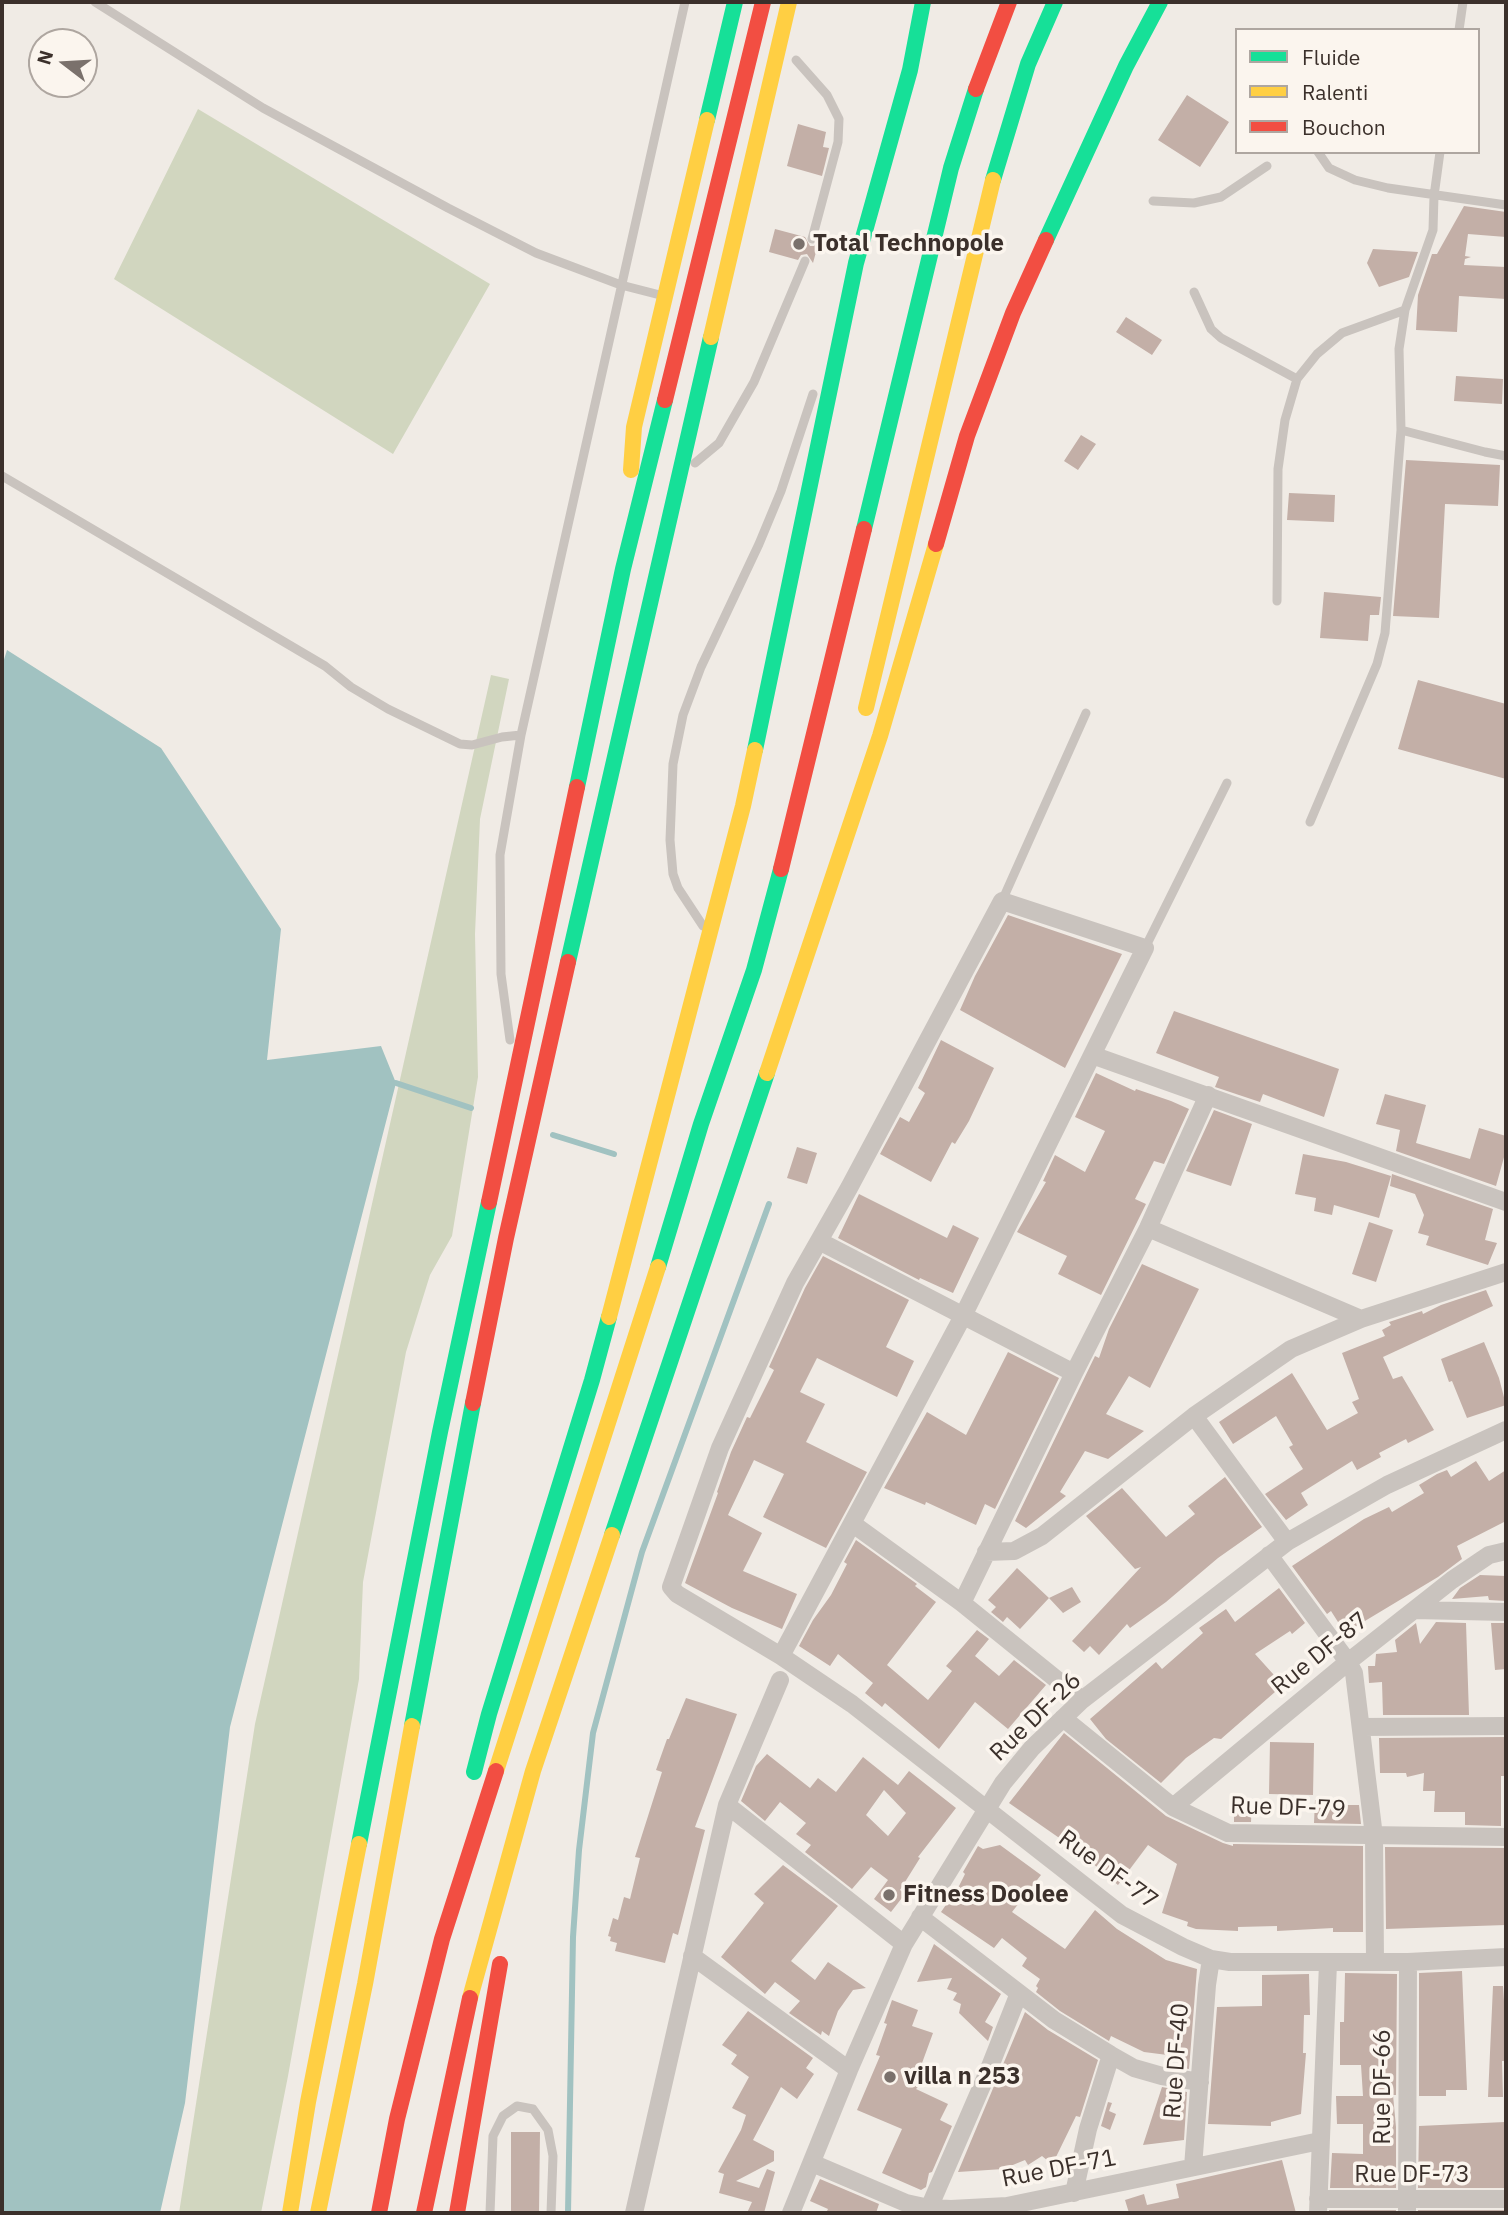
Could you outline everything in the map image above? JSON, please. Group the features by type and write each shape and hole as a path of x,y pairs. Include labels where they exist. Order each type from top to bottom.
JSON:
{"highway":[{"path":"623,569 634,427 735,2"},
{"path":"290,2213 308,2102 440,1432 623,569 763,2"},
{"path":"318,2213 365,1984 459,1472 506,1238 655,577 789,2"},
{"path":"470,1788 489,1714 592,1380 710,937 743,806 856,263 911,70 923,2"},
{"path":"379,2213 397,2119 442,1939 636,1339 701,1124 754,970 794,822 951,169 987,56 1009,2"},
{"path":"861,728 993,178 1028,64 1055,2"},
{"path":"424,2213 475,1976 533,1770 880,736 976,411 1013,313 1126,66 1160,2"},
{"path":"790,82 797,54"},
{"path":"655,577 695,463 726,345"},
{"path":"797,981 848,781"},
{"path":"506,1927 533,1770"},
{"path":"442,1939 458,1838"},
{"path":"457,2213 501,1954"}],"street":[{"path":"781,1656 963,1316 1145,948 1002,901 819,1241 963,1316 1074,1373"},
{"path":"1092,1055 1506,1202"},
{"path":"962,1603 1148,1228 1208,1095"},
{"path":"1148,1228 1361,1319"},
{"name":"Rue DF-77","path":"819,1241 795,1283 720,1448 671,1587 677,1594 781,1656 852,1704 1122,1915 1183,1947 1212,1959 1230,1962 1408,1962 1506,1958"},
{"path":"986,1552 1014,1551 1042,1536 1194,1416 1290,1349 1361,1319 1506,1272"},
{"path":"1194,1416 1287,1542"},
{"name":"Rue DF-26","path":"791,2213 904,1944 1003,1783 1032,1748 1082,1700 1287,1542 1387,1485 1506,1430"},
{"path":"853,1524 962,1603 1082,1700"},
{"name":"Rue DF-87","path":"1173,1807 1452,1580 1489,1555 1506,1551"},
{"path":"1269,1555 1348,1662 1357,1684 1374,1836 1375,1961"},
{"path":"1414,1611 1506,1612"},
{"path":"634,2213 727,1805 780,1680"},
{"name":"Rue DF-79","path":"1063,1718 1173,1807 1228,1833 1506,1837"},
{"path":"1362,1727 1506,1726"},
{"path":"727,1805 904,1944"},
{"path":"920,1917 1054,2020 1111,2055 1134,2067 1162,2076 1200,2082"},
{"path":"692,1956 849,2070"},
{"name":"Rue DF-40","path":"1193,2167 1212,1959"},
{"name":"Rue DF-66","path":"1407,2206 1408,1962"},
{"path":"1318,2206 1328,1963"},
{"path":"929,2208 1019,1993"},
{"path":"1074,2193 1088,2129 1111,2055"},
{"name":"Rue DF-71","path":"812,2163 906,2203 929,2208 1007,2209 1321,2141"},
{"name":"Rue DF-73","path":"1318,2206 1407,2206 1506,2199"}],"lane":[{"path":"95,2 263,108 536,253 621,285 664,296"},
{"path":"516,1078 501,974 500,855 521,736 685,2"},
{"path":"1459,28 1463,2"},
{"path":"797,54 827,95 839,119 838,142 812,239"},
{"path":"1319,154 1329,168 1355,180 1434,196 1506,205"},
{"path":"1310,822 1377,664 1385,633 1401,430 1399,349 1405,310 1433,230 1440,154"},
{"path":"1153,201 1194,203 1221,197 1267,166"},
{"path":"695,463 719,443 754,382 805,261"},
{"path":"827,352 856,263"},
{"path":"1194,292 1211,329 1222,338 1297,379"},
{"path":"1277,601 1278,468 1285,420 1297,379 1317,354 1342,333 1405,310"},
{"path":"710,937 678,888 673,874 670,841 673,764 683,715 701,667 760,544 781,491 814,390"},
{"path":"1401,430 1506,456"},
{"path":"2,476 325,666 351,687 388,709 460,744 472,746 502,737 521,736"},
{"path":"1002,901 1086,713"},
{"path":"1145,948 1227,783"},
{"path":"490,2213 492,2136 503,2116 517,2106 533,2109 548,2130 553,2156 551,2213"}],"green space":[{"path":"198,109 490,284 393,454 114,279"},
{"path":"491,675 509,679 480,819 475,934 478,1077 452,1236 430,1275 406,1352 363,1582 359,1679 261,2213 179,2213 255,1724"}],"water":[{"path":"7,650 161,748 281,929 267,1060 381,1046 396,1083 230,1727 185,2103 160,2213 2,2213 2,666"}],"building":[{"path":"1187,95 1229,122 1200,167 1158,140"},
{"path":"798,124 826,132 823,147 829,148 822,176 787,166"},
{"path":"1464,206 1506,212 1506,237 1468,234 1465,256 1471,257 1465,259 1464,265 1506,267 1506,299 1459,296 1457,332 1416,330 1418,295 1432,254 1437,254"},
{"path":"775,229 805,237 810,246 819,241 813,263 807,254 801,255 798,260 769,252"},
{"path":"1373,249 1418,252 1409,277 1379,287 1367,263"},
{"path":"1126,317 1162,340 1152,355 1116,332"},
{"path":"1456,376 1503,379 1502,404 1454,401"},
{"path":"1081,435 1096,444 1078,470 1064,461"},
{"path":"1406,460 1500,465 1498,506 1445,504 1439,618 1393,616"},
{"path":"1289,493 1335,495 1334,522 1287,520"},
{"path":"1324,592 1381,597 1379,615 1370,615 1368,641 1320,638"},
{"path":"1418,680 1506,704 1506,779 1398,749"},
{"path":"1008,915 1122,954 1065,1068 960,1010"},
{"path":"1174,1011 1339,1069 1324,1117 1263,1094 1260,1102 1215,1087 1219,1077 1156,1053"},
{"path":"941,1040 994,1068 969,1121 955,1144 952,1142 931,1182 880,1154 900,1117 909,1122 925,1093 918,1088"},
{"path":"1096,1073 1135,1091 1136,1089 1189,1109 1164,1164 1154,1161 1135,1199 1146,1204 1101,1295 1058,1274 1067,1256 1017,1232 1046,1182 1043,1181 1055,1155 1085,1172 1105,1131 1075,1117"},
{"path":"1385,1094 1426,1105 1416,1143 1470,1159 1479,1128 1506,1136 1506,1150 1496,1186 1396,1151 1400,1130 1376,1124"},
{"path":"1214,1110 1252,1124 1231,1186 1186,1171"},
{"path":"797,1147 817,1153 807,1184 787,1178"},
{"path":"1303,1154 1346,1162 1391,1176 1379,1218 1334,1205 1332,1215 1314,1211 1316,1198 1295,1194"},
{"path":"1392,1174 1493,1209 1485,1240 1497,1243 1488,1265 1426,1245 1429,1236 1418,1233 1424,1215 1415,1194 1390,1186"},
{"path":"859,1194 947,1238 953,1225 979,1238 953,1293 920,1278 919,1280 838,1238"},
{"path":"1369,1222 1393,1230 1376,1282 1352,1274"},
{"path":"823,1256 909,1300 886,1347 914,1361 897,1397 817,1358 800,1392 825,1404 806,1442 867,1472 826,1548 763,1517 784,1474 754,1460 728,1515 762,1533 743,1571 797,1594 782,1629 732,1608 685,1583 731,1452 774,1370 769,1367 805,1288"},
{"path":"1142,1264 1199,1289 1150,1388 1129,1376 1106,1414 1144,1431 1108,1459 1085,1451 1060,1492 1066,1496 1026,1528 1015,1521 1095,1356 1099,1358 1109,1329"},
{"path":"1486,1290 1493,1306 1383,1357 1393,1379 1402,1376 1434,1430 1408,1443 1406,1439 1379,1453 1381,1457 1357,1470 1352,1461 1301,1493 1308,1505 1286,1520 1265,1494 1303,1469 1289,1447 1293,1445 1276,1416 1233,1444 1219,1422 1292,1373 1327,1430 1358,1413 1352,1402 1359,1399 1342,1353 1385,1336 1382,1330 1391,1325 1389,1322 1422,1311 1423,1314"},
{"path":"1484,1342 1499,1378 1506,1405 1467,1418 1441,1359"},
{"path":"1008,1352 1059,1378 995,1509 985,1504 976,1525 926,1502 925,1505 884,1488 927,1412 966,1435"},
{"path":"1476,1461 1489,1481 1506,1470 1506,1521 1457,1546 1462,1559 1438,1577 1345,1633 1331,1611 1327,1614 1292,1566 1364,1519 1389,1507 1392,1512 1424,1493 1419,1485 1437,1474 1447,1470 1451,1477"},
{"path":"1225,1477 1262,1527 1218,1558 1130,1628 1127,1624 1099,1655 1090,1646 1084,1652 1072,1641 1141,1567 1135,1569 1086,1516 1122,1488 1166,1537 1195,1514 1188,1506"},
{"path":"856,1540 917,1584 915,1586 936,1602 887,1665 928,1700 952,1671 946,1666 977,1630 989,1639 975,1656 999,1676 1014,1660 1046,1685 1008,1729 975,1702 939,1749 885,1703 882,1707 865,1693 873,1683 838,1654 830,1666 799,1646 831,1595"},
{"path":"1017,1568 1049,1598 1020,1629 1007,1617 1003,1622 991,1612 996,1607 988,1600"},
{"path":"1480,1575 1506,1576 1506,1601 1489,1600 1488,1596 1452,1599 1460,1588"},
{"path":"1072,1587 1081,1602 1063,1613 1049,1598"},
{"path":"1279,1588 1305,1623 1292,1634 1290,1631 1255,1654 1283,1685 1221,1739 1214,1738 1186,1758 1161,1783 1106,1739 1090,1719 1156,1662 1162,1669 1203,1633 1199,1628 1226,1609 1235,1622"},
{"path":"1436,1622 1466,1623 1469,1715 1383,1715 1382,1682 1369,1683 1368,1666 1375,1666 1376,1654 1397,1652 1395,1640 1416,1623 1420,1644"},
{"path":"1491,1623 1506,1623 1506,1669 1495,1670"},
{"path":"686,1698 737,1714 695,1827 705,1830 678,1935 673,1933 665,1963 615,1951 617,1943 610,1941 611,1937 608,1936 613,1918 618,1920 624,1897 630,1899 640,1858 635,1857 662,1772 656,1770"},
{"path":"1064,1733 1166,1816 1223,1843 1233,1846 1363,1846 1363,1932 1333,1932 1333,1928 1277,1931 1277,1926 1238,1927 1238,1931 1196,1929 1187,1926 1188,1922 1162,1913 1177,1864 1148,1845 1118,1885 1078,1851 1009,1803"},
{"path":"1506,1737 1506,1776 1501,1776 1501,1826 1465,1825 1465,1812 1434,1812 1435,1791 1423,1791 1424,1773 1407,1777 1406,1773 1380,1773 1379,1738"},
{"path":"1270,1742 1314,1743 1313,1795 1269,1794"},
{"path":"767,1754 810,1788 818,1778 836,1792 863,1757 898,1785 909,1771 956,1808 918,1857 920,1858 900,1890 905,1894 891,1912 874,1899 888,1880 871,1867 852,1889 805,1852 811,1845 796,1834 806,1823 780,1802 765,1821 741,1801 756,1766","holes":["884,1790 906,1813 888,1836 866,1815"]},
{"path":"1234,1799 1252,1800 1251,1822 1234,1822"},
{"path":"1315,1800 1343,1801 1343,1805 1359,1805 1361,1824 1314,1823"},
{"path":"1000,1845 1041,1875 1012,1912 1065,1949 1095,1910 1117,1929 1166,1960 1197,1969 1189,2069 1179,2067 1183,2057 1144,2052 1111,2036 1109,2041 1060,2011 1036,1992 1040,1979 1022,1966 1027,1958 1002,1938 994,1948 941,1912 959,1886 965,1874 963,1872 978,1846 983,1849"},
{"path":"1385,1847 1506,1848 1506,1925 1386,1929"},
{"path":"783,1865 838,1906 791,1961 815,1980 828,1962 866,1988 853,1990 838,2011 829,2036 822,2031 821,2035 789,2013 800,2001 775,1982 765,1994 721,1957 764,1903 754,1894"},
{"path":"934,1944 1001,1994 985,2022 993,2027 988,2041 959,2013 961,2004 953,2000 957,1993 947,1989 952,1978 917,1982"},
{"path":"1462,1971 1467,2090 1446,2090 1446,2096 1419,2096 1419,1973"},
{"path":"1345,1973 1397,1974 1396,2095 1393,2095 1396,2188 1330,2188 1332,2153 1363,2154 1363,2124 1337,2124 1336,2096 1363,2096 1361,2065 1340,2065 1340,2022 1344,2022"},
{"path":"1309,1974 1310,2015 1304,2015 1303,2053 1306,2053 1301,2114 1271,2122 1271,2126 1208,2124 1217,2007 1262,2006 1262,1975"},
{"path":"1493,1986 1503,1986 1506,2061 1502,2061 1503,2097 1488,2097"},
{"path":"892,2000 918,2010 912,2026 933,2033 914,2085 918,2087 916,2089 948,2104 940,2120 952,2126 932,2172 929,2173 926,2187 921,2190 882,2173 902,2129 857,2110 880,2056 876,2055"},
{"path":"748,2011 813,2058 806,2068 814,2074 797,2099 781,2087 753,2140 774,2151 774,2161 736,2181 759,2188 767,2169 775,2172 764,2213 747,2213 752,2202 719,2193 724,2174 718,2172 741,2130 746,2115 732,2108 749,2077 731,2064 737,2055 722,2045"},
{"path":"1025,2012 1048,2030 1098,2060 1080,2117 1076,2116 1056,2157 1048,2161 1042,2156 1028,2165 1025,2160 1003,2169 958,2172"},
{"path":"1162,2087 1187,2092 1184,2140 1143,2145"},
{"path":"1108,2102 1112,2103 1109,2111 1116,2114 1110,2130 1101,2126"},
{"path":"1505,2122 1505,2188 1418,2188 1419,2126"},
{"path":"511,2132 540,2132 539,2213 511,2213"},
{"path":"1282,2160 1296,2213 1129,2213 1125,2200 1144,2194 1147,2205 1179,2198 1176,2184"},
{"path":"820,2179 879,2204 876,2213 826,2213 828,2209 810,2201"},
{"path":"1329,2210 1396,2210 1396,2213 1329,2213"},
{"path":"1418,2210 1505,2210 1504,2213 1418,2213"}],"waterway":[{"path":"396,1083 471,1108"},
{"path":"553,1135 614,1154"},
{"path":"568,2213 573,1937 579,1850 593,1733 642,1552 769,1204"}],"traffic: fast":[{"path":"707,120 735,2"},
{"path":"755,750 856,263 910,70 923,2"},
{"path":"993,180 1028,64 1055,2"},
{"path":"1046,240 1126,66 1160,2"},
{"path":"864,529 951,168 976,89"},
{"path":"568,962 711,337"},
{"path":"577,787 623,569 665,400"},
{"path":"658,1267 701,1124 754,970 781,869"},
{"path":"612,1535 767,1073"},
{"path":"359,1844 440,1432 489,1202"},
{"path":"474,1772 489,1714 609,1317"},
{"path":"412,1726 473,1403"}],"traffic: slow":[{"path":"711,337 789,2"},
{"path":"631,470 634,427 707,120"},
{"path":"866,708 993,180"},
{"path":"767,1073 880,736 936,544"},
{"path":"609,1317 743,806 755,750"},
{"path":"496,1771 658,1267"},
{"path":"470,1998 533,1771 612,1535"},
{"path":"318,2213 365,1984 412,1726"},
{"path":"290,2213 308,2102 359,1844"}],"traffic: jam":[{"path":"665,400 763,2"},
{"path":"976,89 1009,2"},
{"path":"936,544 967,436 1013,313 1046,240"},
{"path":"781,869 864,529"},
{"path":"489,1202 577,787"},
{"path":"473,1403 506,1238 568,962"},
{"path":"379,2213 397,2119 442,1939 496,1771"},
{"path":"457,2213 500,1964"},
{"path":"424,2213 470,1998"}],"place":[{"name":"Total Technopole","path":"799,244"},
{"name":"Fitness Doolee","path":"889,1895"},
{"name":"villa n 253","path":"890,2077"}]}
